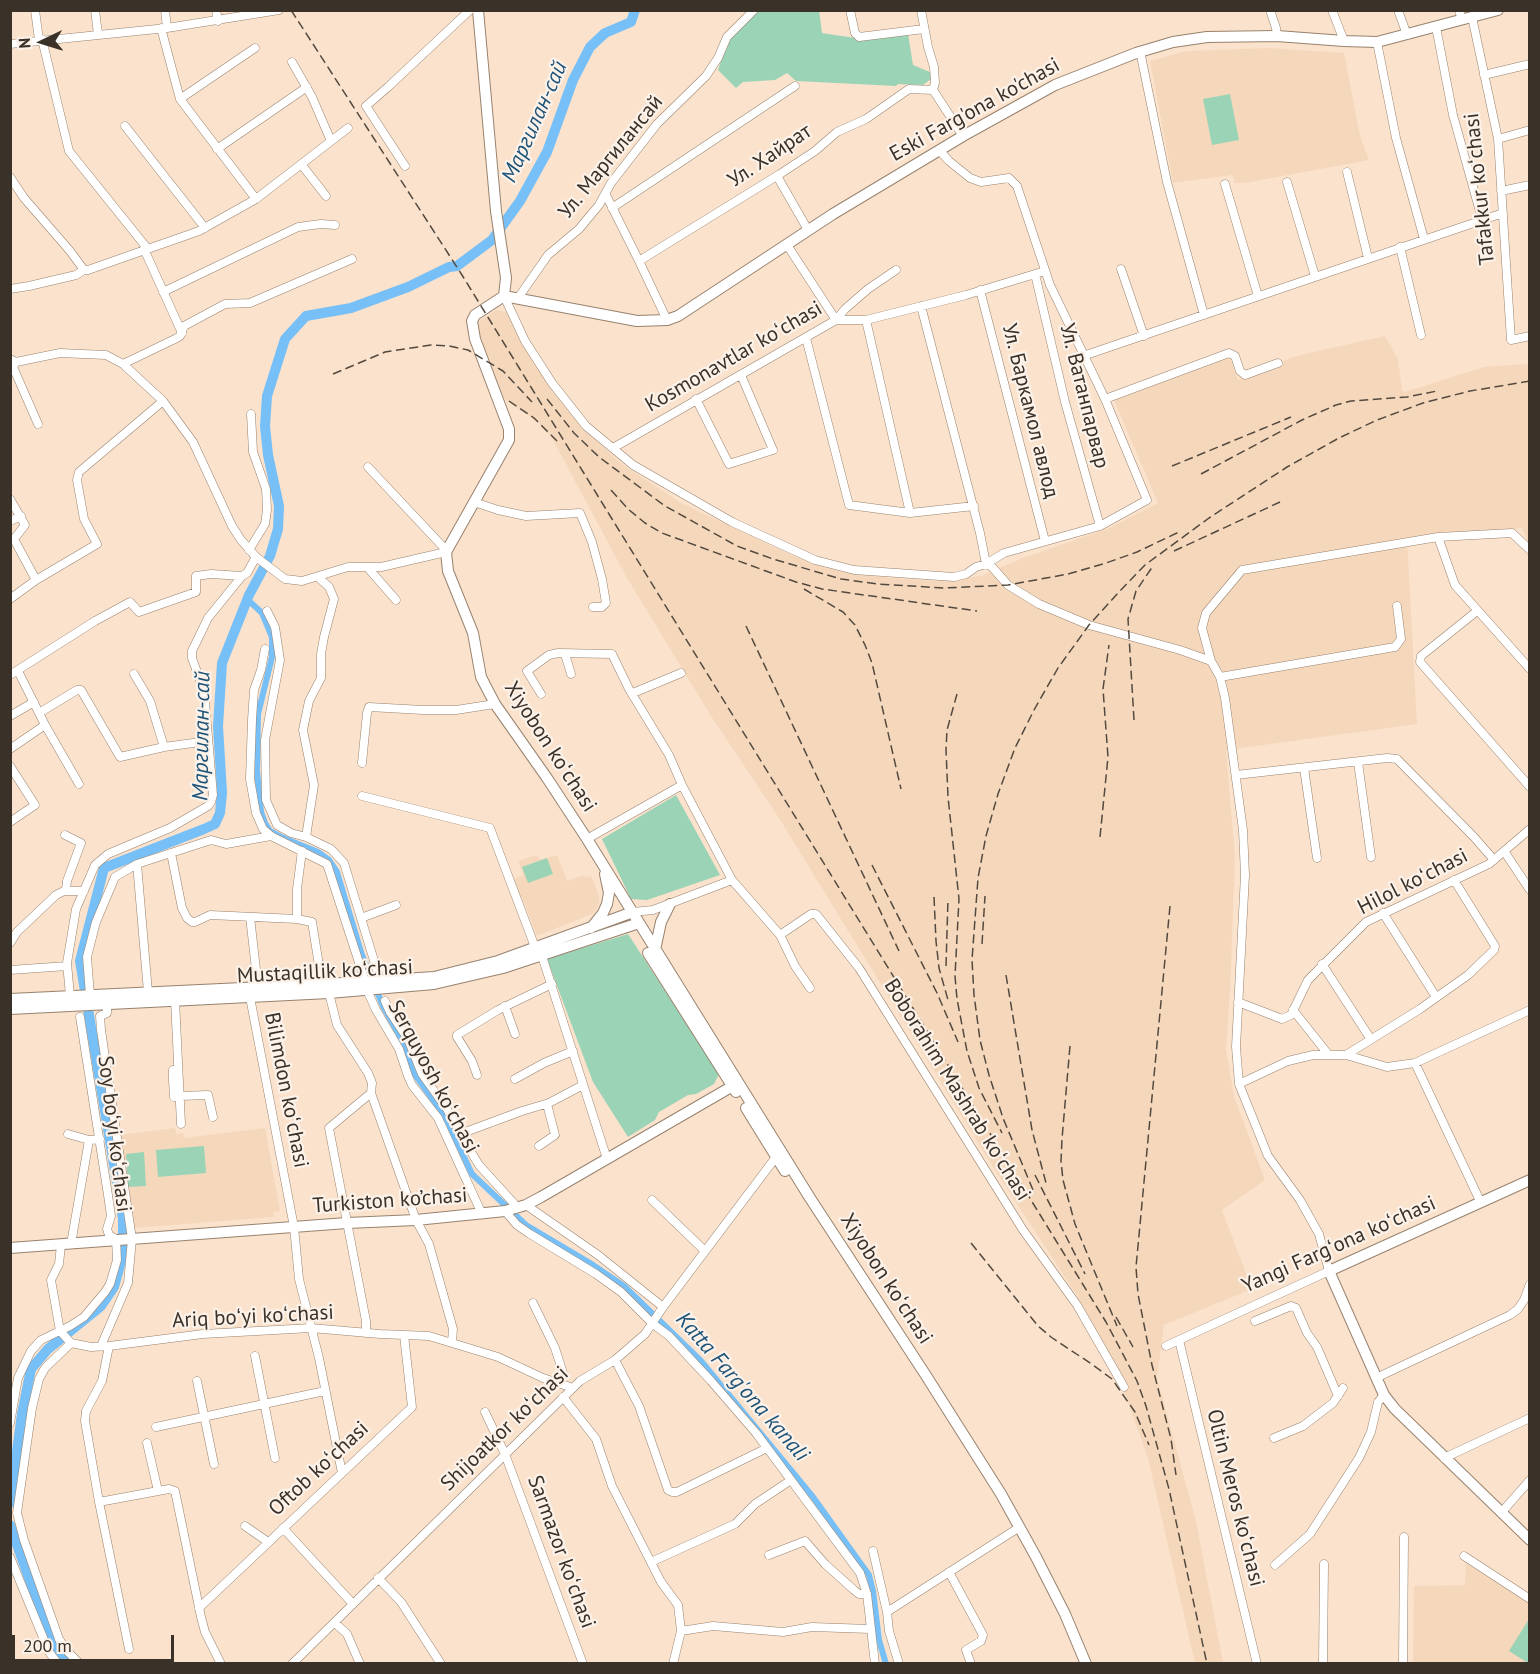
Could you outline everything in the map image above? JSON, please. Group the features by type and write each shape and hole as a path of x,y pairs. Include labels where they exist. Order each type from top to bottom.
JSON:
{"main road":[{"path":"446,551 510,440 509,429 472,331 472,321 475,315 504,296 506,278 496,211 478,10"},
{"name":"Eski Farg'ona ko'chasi","path":"504,296 637,321 667,320 678,316 808,230 963,136 1055,86 1140,51 1198,38 1276,36 1377,42 1436,27 1464,16 1498,10"},
{"name":"Xiyobon koʻchasi","path":"446,551 448,571 473,633 481,677 495,704 587,839 636,924 655,951 735,1084 776,1157 1021,1527 1065,1614 1086,1664"},
{"path":"590,929 607,904 609,893 603,865"},
{"path":"655,951 661,922 670,904"},
{"name":"Mustaqillik koʻchasi","path":"544,949 630,914"},
{"name":"Xiyobon koʻchasi","path":"636,924 665,982 810,1198 965,1442 1015,1530 1080,1664"},
{"name":"Mustaqillik koʻchasi","path":"10,1009 84,998 148,992 394,984 449,974 636,924"},
{"name":"Mustaqillik koʻchasi","path":"366,985 380,980 394,984"},
{"name":"Mustaqillik koʻchasi","path":"10,999 84,998 107,1003 175,1000 252,990"},
{"name":"Turkiston ko’chasi","path":"10,1248 494,1213 522,1206 735,1084"},
{"name":"Yangi Fargʻona koʻchasi","path":"1329,1271 1530,1180"},
{"path":"1329,1271 1384,1395 1444,1458 1530,1540"}],"street":[{"path":"35,10 40,40 69,151 145,248 182,333"},
{"path":"95,10 98,34"},
{"path":"165,10 164,28 180,99 256,199"},
{"path":"216,10 218,21"},
{"path":"10,44 164,28 279,10"},
{"path":"405,166 366,106 470,10"},
{"name":"Ул. Маргилансай","path":"518,298 548,255 579,229 657,124 706,76 718,58 727,37 754,10"},
{"path":"850,10 855,33 859,37 924,29"},
{"path":"921,10 934,67 933,90 963,136"},
{"path":"1270,10 1276,36"},
{"path":"1332,10 1344,41"},
{"path":"1398,10 1407,35"},
{"name":"Tafakkur koʻchasi","path":"1464,16 1484,75 1498,139 1511,340 1530,336"},
{"path":"1436,27 1453,115 1482,219"},
{"path":"1377,42 1396,138 1424,239"},
{"path":"180,99 255,48"},
{"path":"1140,51 1167,182 1204,315"},
{"path":"292,62 307,87 331,141"},
{"path":"1484,75 1530,64"},
{"name":"Ул. Хайрат","path":"612,208 795,86"},
{"path":"217,149 307,87"},
{"name":"Ул. Хайрат","path":"639,261 777,176 815,151 837,132 866,119 909,89 933,90"},
{"path":"125,126 205,228"},
{"path":"10,289 76,275 84,270 205,228 256,199 348,128"},
{"path":"1498,139 1530,130"},
{"path":"504,296 525,341 559,393 586,426 633,465 653,478 722,516 815,560 854,570 954,577 966,574 1004,553 1100,526 1147,500 1105,399 1045,272 1017,186 1008,178 981,182 970,178 940,151"},
{"path":"301,164 326,196"},
{"path":"1347,172 1368,258"},
{"path":"777,176 808,230"},
{"path":"10,177 24,198 84,270"},
{"path":"1287,182 1315,276"},
{"path":"1225,184 1258,296"},
{"path":"1501,191 1530,185"},
{"path":"606,195 667,320"},
{"path":"1083,356 1503,213"},
{"path":"163,292 298,227 335,225"},
{"path":"787,245 836,320 866,320 1045,272"},
{"path":"1400,247 1421,335"},
{"path":"123,364 177,338 184,326 225,304 250,303 352,259"},
{"path":"1121,269 1144,336"},
{"name":"Kosmonavtlar koʻchasi","path":"614,448 836,320 868,289 896,270"},
{"name":"Ул. Ватанпарвар","path":"1035,274 1065,402 1100,526"},
{"name":"Ул. Баркамол авлод","path":"980,290 1045,541"},
{"path":"921,306 974,506 986,564"},
{"path":"866,320 910,513"},
{"path":"806,338 847,503 852,506 910,513 974,506"},
{"path":"38,424 13,367 13,361 60,353 106,355 123,364 163,401 193,442 232,526 249,550 285,579 293,581 319,578 348,567 368,568 446,551"},
{"path":"1105,399 1229,353 1235,356 1240,371 1245,375 1278,363"},
{"path":"696,399 729,464 773,450 741,375"},
{"path":"10,599 36,580 97,544 84,519 77,480 79,472 163,401"},
{"path":"249,550 265,524 267,510 266,489 253,452 251,414"},
{"path":"368,467 446,551"},
{"path":"10,499 25,527 14,539 36,580"},
{"path":"474,502 526,516 580,513 592,542 606,603 593,607"},
{"path":"10,521 21,516"},
{"path":"1329,1271 1319,1234 1300,1200 1268,1156 1239,1084 1236,1047 1245,875 1243,830 1225,698 1220,677 1211,661 1202,628 1206,612 1242,570 1438,537 1512,533 1529,549"},
{"path":"1438,537 1455,585 1530,669"},
{"path":"84,998 67,966 76,909 95,865 108,854 170,828 208,806 213,795 204,691 192,658 192,651 208,618 259,559"},
{"path":"986,564 992,567 1008,585 1039,604 1089,625 1211,661"},
{"path":"368,568 396,600"},
{"path":"79,784 34,702 14,673 95,621 130,602 139,612 196,592 196,576 211,574 242,576"},
{"path":"306,837 314,785 303,730 309,701 321,678 324,637 334,599 329,587 319,578"},
{"path":"1220,677 1395,647 1401,636 1397,606"},
{"name":"Serquyosh koʻchasi","path":"267,611 275,627 280,660 265,740 266,800 273,818 282,829 331,849 344,863 380,980"},
{"path":"1477,611 1421,656 1420,662 1530,787"},
{"path":"265,649 254,690 250,779 256,813 263,829 271,836"},
{"path":"565,654 571,674"},
{"path":"541,694 527,671 549,656 612,654 629,689 669,755 682,785 732,880 780,936 795,966 810,988"},
{"path":"633,693 681,673"},
{"path":"134,674 150,701 164,747"},
{"path":"39,713 77,690 81,690 120,757 164,747 208,741"},
{"path":"10,716 34,702"},
{"path":"362,763 369,707 456,710 495,704"},
{"path":"10,749 45,725"},
{"path":"1236,775 1397,759 1494,860"},
{"path":"1358,762 1371,857"},
{"path":"10,766 34,805 10,822"},
{"path":"1304,768 1317,858"},
{"path":"587,839 682,785"},
{"path":"362,796 490,828 544,949 552,984 607,1158"},
{"name":"Hilol koʻchasi","path":"1293,1010 1308,980 1366,922 1494,860 1530,829"},
{"path":"64,835 81,843 66,890"},
{"path":"84,998 87,957 96,922 111,881 120,873 137,864 211,840 226,844 271,836"},
{"name":"Serquyosh koʻchasi","path":"271,836 327,864 366,985 379,1016 399,1049 408,1076 438,1118 494,1213"},
{"path":"297,919 297,889 302,851"},
{"path":"1504,851 1530,890"},
{"path":"171,853 182,909 187,918 195,922 210,915 297,919 311,921 314,924 326,988 337,1025 372,1083 371,1093 416,1220 429,1244 453,1329 452,1342"},
{"path":"137,864 148,992"},
{"path":"630,914 648,912 732,880"},
{"path":"1346,1055 1437,997 1468,975 1494,950 1495,946 1454,880"},
{"path":"10,943 18,932 56,895 66,890 84,891"},
{"path":"361,918 396,905"},
{"path":"636,924 648,912"},
{"path":"1383,913 1437,997"},
{"name":"Boborahim Mashrab koʻchasi","path":"780,936 811,914 816,914 859,968 1023,1230 1077,1305 1124,1387"},
{"name":"Bilimdon koʻchasi","path":"249,917 252,990 294,1227 299,1279 342,1473"},
{"path":"1322,964 1370,1038"},
{"path":"10,970 67,966"},
{"path":"477,1075 457,1036 505,1006 552,984"},
{"path":"175,1000 176,1080 181,1124"},
{"path":"385,1001 408,1039 422,1074 447,1109 479,1165 522,1206 598,1255 663,1307"},
{"path":"1238,1002 1282,1018 1291,1015 1293,1010 1328,1054"},
{"path":"107,1003 107,1013 100,1016 101,1030 132,1239 128,1283 105,1346 102,1381 86,1411 85,1421 129,1649"},
{"path":"505,1006 515,1034"},
{"path":"1239,1084 1288,1061 1307,1056 1346,1055 1387,1067 1415,1063 1530,1010"},
{"name":"Soy boʻyi koʻchasi","path":"10,1423 18,1378 24,1363 41,1340 61,1332 84,1317 110,1284 117,1260 116,1239 109,1235 107,1229 111,1216 80,1017"},
{"path":"514,1079 573,1051"},
{"path":"1415,1063 1481,1203"},
{"path":"173,1070 176,1080"},
{"path":"460,1134 547,1104 583,1085"},
{"path":"366,1333 364,1310 329,1128 371,1093"},
{"path":"177,1097 208,1095 213,1118"},
{"path":"539,1146 555,1135 547,1104"},
{"path":"68,1134 89,1140 100,1139"},
{"path":"80,1664 59,1639 22,1534 17,1513 32,1408 39,1379 45,1368 70,1342 61,1332 51,1281 66,1244 89,1140"},
{"name":"Shijoatkor koʻchasi","path":"292,1664 580,1381 615,1360 645,1334 776,1157"},
{"path":"652,1200 705,1251"},
{"path":"494,1213 596,1274 621,1292 653,1324 669,1336 711,1381 767,1448 860,1573 867,1594 875,1664"},
{"name":"Yangi Fargʻona koʻchasi","path":"1166,1346 1329,1271"},
{"path":"1376,1378 1510,1315 1524,1300 1530,1284"},
{"path":"532,1303 555,1348 563,1373 555,1382"},
{"path":"1255,1321 1294,1306 1307,1333 1317,1347 1338,1396"},
{"name":"Ariq boʻyi koʻchasi","path":"70,1342 91,1347 203,1334 311,1328 429,1336 498,1357 573,1388"},
{"name":"Oftob koʻchasi","path":"199,1608 412,1407 404,1335"},
{"name":"Oltin Meros koʻchasi","path":"1179,1340 1257,1664"},
{"path":"255,1356 275,1458"},
{"path":"615,1360 639,1406 668,1490 677,1492 767,1448"},
{"path":"197,1381 214,1464"},
{"path":"1274,1438 1303,1426 1333,1403 1343,1388"},
{"path":"156,1427 325,1391"},
{"path":"1275,1564 1310,1534 1359,1458 1371,1432 1378,1402 1384,1395"},
{"path":"563,1397 596,1439 612,1486 661,1582 678,1605 681,1631 673,1664"},
{"name":"Sarmazor koʻchasi","path":"485,1412 505,1454 583,1664"},
{"path":"1444,1458 1530,1418"},
{"path":"147,1443 158,1491"},
{"path":"651,1562 735,1524 755,1504 791,1480"},
{"path":"1501,1512 1530,1480"},
{"path":"99,1502 171,1489 176,1493 205,1632 221,1664"},
{"path":"245,1526 268,1542"},
{"path":"283,1528 353,1604"},
{"path":"887,1612 1015,1530"},
{"path":"1403,1664 1404,1537"},
{"path":"769,1555 805,1541 825,1564 854,1590 859,1594 867,1594"},
{"path":"873,1551 889,1631 899,1664"},
{"path":"1464,1556 1530,1599"},
{"path":"10,1557 50,1652 58,1664"},
{"path":"1323,1664 1324,1564"},
{"path":"949,1572 983,1635 981,1641 966,1650 971,1664"},
{"path":"378,1578 401,1602 441,1664"},
{"path":"335,1623 347,1634 360,1664"},
{"path":"681,1631 713,1626 783,1632 812,1627 870,1629"}],"shaded area":[{"path":"1269,48 1344,53 1360,136 1369,160 1245,183 1235,183 1232,175 1173,183 1150,61 1187,51"},
{"path":"496,310 506,312 513,320 553,390 584,430 623,465 681,503 789,554 838,571 937,581 981,576 1020,559 1110,528 1158,503 1114,400 1230,357 1238,380 1296,356 1385,336 1398,359 1402,390 1405,392 1484,367 1529,364 1529,543 1522,528 1407,538 1417,724 1226,750 1235,858 1226,1049 1234,1096 1265,1180 1222,1210 1252,1289 1164,1325 1157,1378 1196,1521 1223,1663 1195,1663 1148,1458 1115,1366 1078,1297 993,1167 779,818 711,716 627,578 552,438 539,423 504,399 492,374 477,326 481,320"},
{"path":"537,855 540,860 557,855 567,881 584,875 585,878 591,876 599,895 599,904 594,913 537,936 522,897 519,898 512,880 523,875 518,861"},
{"path":"175,1128 176,1134 183,1133 184,1138 265,1128 280,1211 274,1212 274,1217 134,1228 119,1135"},
{"path":"1466,1558 1529,1602 1529,1663 1413,1664 1414,1586 1465,1585"}],"green space":[{"path":"819,10 822,33 855,38 908,34 913,65 932,73 931,79 923,85 898,84 896,86 796,81 787,73 775,80 743,82 736,88 718,70 728,40 756,11"},
{"path":"1230,94 1239,140 1212,145 1203,99"},
{"path":"676,795 720,875 647,900 631,899 602,839"},
{"path":"547,858 553,874 528,883 522,867"},
{"path":"628,934 719,1074 714,1084 696,1094 688,1095 659,1112 655,1120 628,1137 593,1082 547,959"},
{"path":"204,1146 206,1173 158,1177 156,1150"},
{"path":"144,1152 146,1186 128,1187 126,1154"},
{"path":"1529,1619 1530,1661 1528,1663 1509,1651"}],"waterway":[{"name":"Маргилан-сай","path":"10,1503 22,1414 31,1369 48,1349 101,1306 114,1287 123,1254 123,1219 80,961 104,868 215,824 220,813 222,793 218,726 222,663 249,595 270,556 278,529 279,506 268,455 265,426 267,396 285,339 306,316 351,308 408,287 449,267 457,266 492,240 520,201 547,152 573,80 590,47 605,33 631,22 635,10"},
{"name":"Katta Farg'ona kanali","path":"248,600 262,613 272,637 272,657 258,714 257,771 261,812 265,823 270,831 318,852 329,860 337,872 362,955 383,1006 401,1038 413,1072 444,1115 472,1174 526,1225 624,1286 701,1361 813,1497 869,1575 879,1640 886,1664"},
{"name":"Маргилан-сай","path":"10,1525 50,1637 69,1664"}],"railway":[{"path":"291,10 462,275 1106,1322 1137,1381 1146,1406 1169,1489 1207,1664"},
{"path":"333,374 385,352 431,345 449,346 468,350 503,371 532,402"},
{"path":"1033,1190 1003,1118 989,1075 980,1040 972,960 978,878 986,836 998,794 1015,748 1058,668 1089,625 1145,565 1209,518 1287,467 1377,420 1423,403 1470,391 1530,381"},
{"path":"1201,474 1302,420 1336,405 1351,401 1407,397 1437,391"},
{"path":"547,399 574,433 599,457 665,506 737,546 841,579 944,588 1008,585 1068,574 1106,563 1137,552 1179,532"},
{"path":"509,401 534,418 557,441"},
{"path":"1172,466 1291,417"},
{"path":"611,490 628,509 662,533 796,582 822,589 977,611"},
{"path":"1174,551 1280,502"},
{"path":"1134,720 1128,619 1136,591 1153,566"},
{"path":"804,589 843,612 855,625 865,645 872,663 901,789"},
{"path":"746,626 899,951"},
{"path":"1100,837 1108,757 1103,689 1109,645"},
{"path":"957,694 947,730 946,750 948,797 959,899 955,976 957,999 967,1051 979,1088 1002,1133"},
{"path":"872,865 937,993 958,1042"},
{"path":"982,944 985,896"},
{"path":"934,897 939,968 948,1000"},
{"path":"946,966 948,899"},
{"path":"1170,906 1136,1267 1138,1294 1152,1365 1171,1439 1176,1475"},
{"path":"1006,975 1032,1130 1046,1183"},
{"path":"1070,1046 1062,1139 1063,1180 1075,1224 1117,1326"},
{"path":"1035,1175 1085,1274"},
{"path":"971,1243 1038,1326 1112,1379 1135,1412 1149,1445"},
{"path":"1116,1317 1133,1347"}]}
